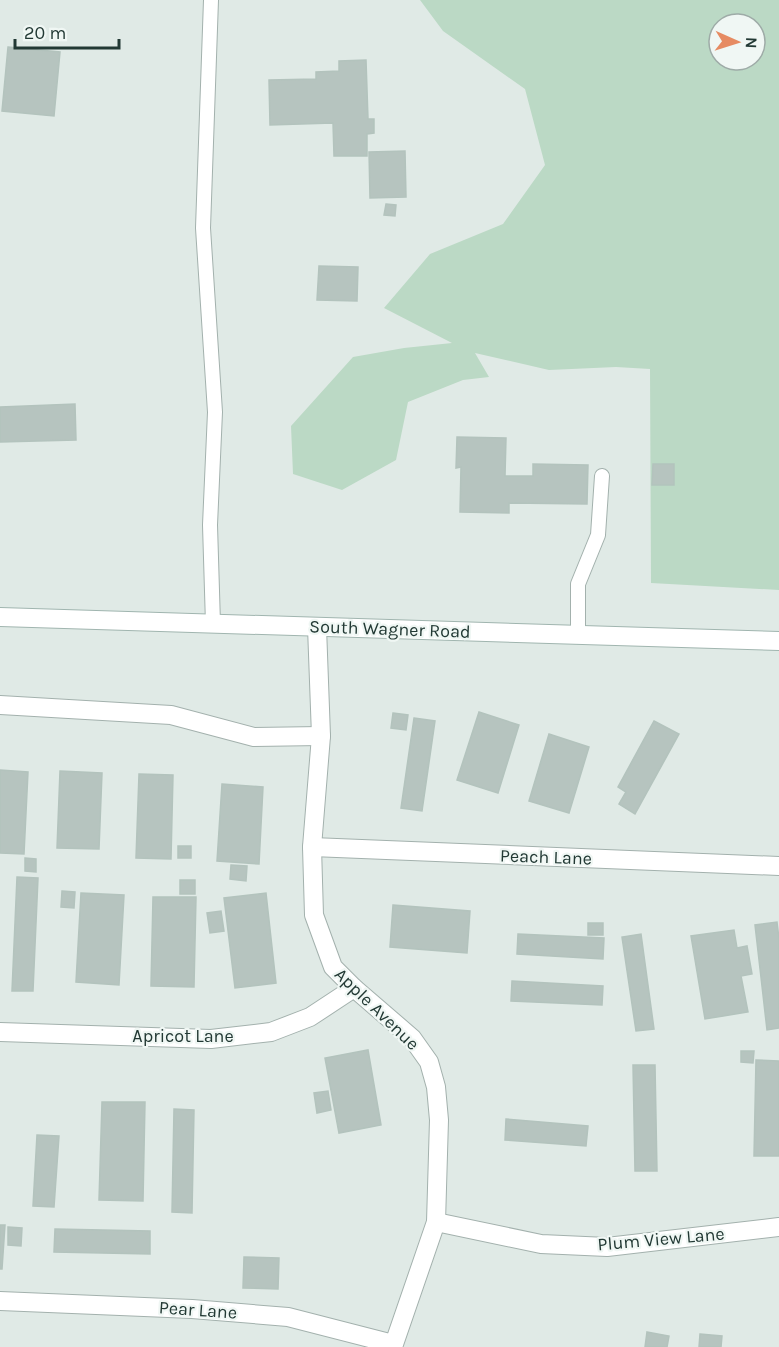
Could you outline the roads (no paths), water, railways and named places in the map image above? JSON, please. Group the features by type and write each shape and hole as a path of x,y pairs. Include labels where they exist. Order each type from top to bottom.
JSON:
{"street":[{"name":"South Wagner Road","path":"0,617 779,641"},
{"name":"Apple Avenue","path":"317,627 321,736 312,847 314,915 333,967 412,1038 429,1062 436,1086 439,1120 436,1222 393,1345"},
{"path":"0,705 171,715 254,737 321,736"},
{"name":"Peach Lane","path":"312,847 779,866"},
{"name":"Apricot Lane","path":"0,1032 211,1039 271,1032 310,1017 354,988"},
{"name":"Plum View Lane","path":"436,1222 541,1244 607,1247 779,1227"},
{"name":"Pear Lane","path":"0,1301 192,1309 288,1317 393,1345"}],"lane":[{"path":"211,0 203,228 215,412 210,525 213,624"},
{"path":"578,635 578,584 598,535 602,477"}]}
